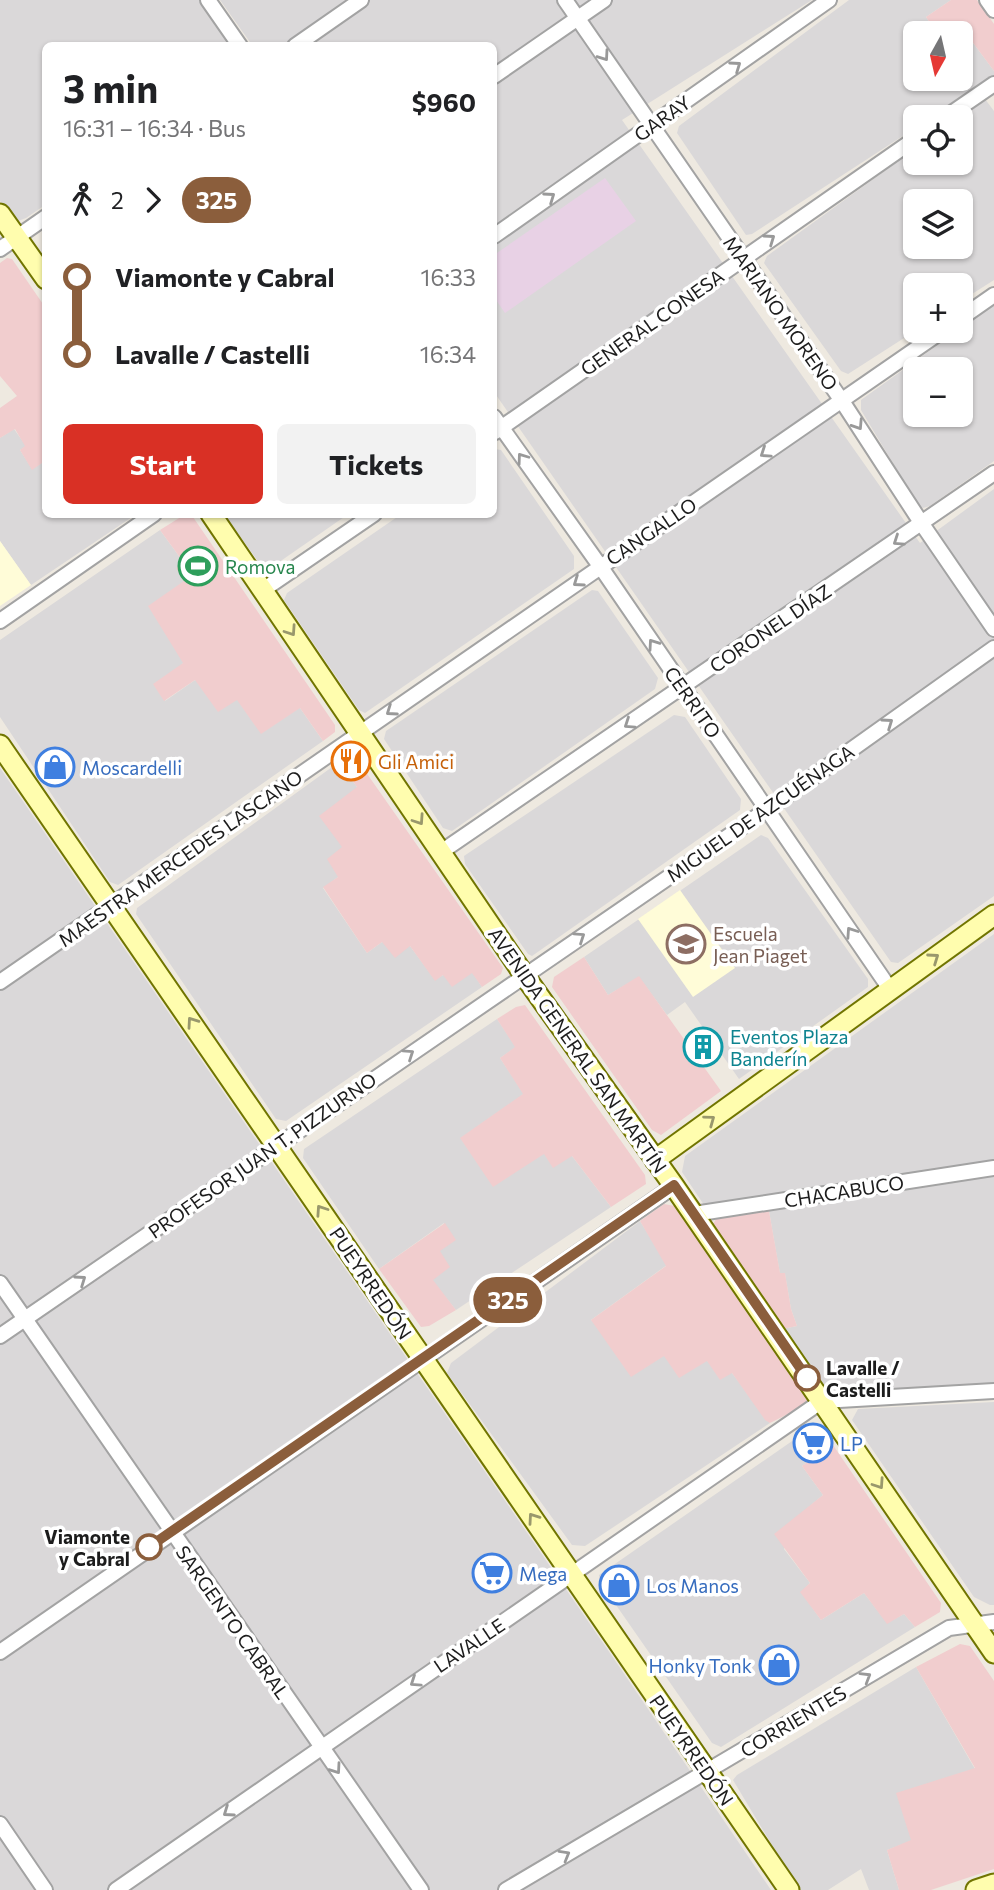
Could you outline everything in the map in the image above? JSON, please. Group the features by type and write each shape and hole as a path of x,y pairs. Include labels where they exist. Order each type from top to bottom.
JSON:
{"street":[{"path":"208,0 237,42"},
{"path":"301,42 361,0"},
{"name":"MARIANO MORENO","path":"565,0 842,401 994,629"},
{"path":"497,74 604,0"},
{"name":"GARAY","path":"497,234 829,0"},
{"path":"987,0 994,10"},
{"path":"963,105 994,84"},
{"name":"GENERAL CONESA","path":"497,425 903,147"},
{"path":"0,214 8,243 42,275"},
{"path":"8,243 42,221"},
{"path":"973,310 994,295"},
{"name":"CANGALLO","path":"360,733 925,343"},
{"name":"CERRITO","path":"497,427 600,566 890,989"},
{"name":"CORONEL DÍAZ","path":"441,852 994,473"},
{"path":"0,621 148,518"},
{"name":"AVENIDA GENERAL SAN MARTÍN","path":"214,518 524,975 674,1185 822,1401 984,1623 994,1653"},
{"path":"263,590 368,518"},
{"name":"MIGUEL DE AZCUÉNAGA","path":"524,975 768,809 994,648"},
{"name":"MAESTRA MERCEDES LASCANO","path":"0,982 360,733"},
{"name":"PUEYRREDÓN","path":"0,746 789,1890"},
{"path":"655,1160 994,915"},
{"name":"PROFESOR JUAN T. PIZZURNO","path":"0,1336 524,975"},
{"name":"CHACABUCO","path":"694,1214 994,1168"},
{"path":"0,1651 674,1185"},
{"name":"SARGENTO CABRAL","path":"0,1283 421,1890"},
{"path":"822,1401 994,1391"},
{"name":"LAVALLE","path":"116,1890 822,1401"},
{"name":"CORRIENTES","path":"506,1890 949,1628 984,1623"},
{"path":"0,1824 45,1890"},
{"path":"975,1890 994,1884"}],"shaded area":[{"path":"0,0 200,0 229,42 42,42 42,207 18,221 10,216 0,201"},
{"path":"220,0 812,0 622,120 920,543 994,489 994,896 898,963 891,962 497,396 497,42 250,42"},
{"path":"849,0 951,0 926,17 929,21 903,21 903,91 971,91 949,105 903,105 903,136 752,234 746,235 677,133 679,126"},
{"path":"951,0 977,0 994,24 994,71 973,43 973,21 929,21 926,17"},
{"path":"973,43 994,71 994,76 973,90"},
{"path":"985,99 994,111 994,280 973,293 973,273 903,273 903,339 848,374 841,371 764,263 767,256 903,158 903,175 973,175 973,108"},
{"path":"605,178 636,221 505,313 497,301 497,253"},
{"path":"7,258 12,259 42,303 42,463 32,470 20,450 25,446 15,429 0,438 0,408 17,396 0,376 0,263"},
{"path":"994,304 994,461 930,506 923,508 918,505 861,410 861,400 903,370 903,427 973,427 973,357 921,357 940,343 973,343 973,319"},
{"path":"14,429 26,446 20,450 32,469 42,463 42,518 131,518 31,585 0,541 0,438"},
{"path":"497,449 501,450 574,556 574,569 365,713 359,710 284,600 287,593 396,518 497,518"},
{"path":"179,518 194,518 335,725 335,732 323,741 300,708 261,734 237,700 218,712 195,680 164,701 153,684 183,663 148,606 184,581 176,568 184,563 160,530"},
{"path":"227,518 343,518 272,567 262,567"},
{"path":"160,530 184,563 185,581 183,663 165,701 195,680 237,700 300,708 323,741 118,885 110,882 0,717 0,640"},
{"path":"0,541 31,585 0,606"},
{"path":"592,590 598,591 658,678 655,689 452,831 443,828 384,739 386,731"},
{"path":"674,715 685,717 741,799 740,810 532,956 528,954 465,864 464,856"},
{"path":"347,757 356,758 503,968 501,974 482,987 472,973 452,987 443,975 435,981 410,946 395,958 382,942 367,953 323,887 338,877 327,859 342,847 319,816 357,787 339,762"},
{"path":"339,762 357,787 338,877 323,888 367,953 382,942 410,946 435,980 443,975 472,972 482,987 286,1121 276,1119 136,914 137,908"},
{"path":"0,768 612,1656 771,1890 0,1890"},
{"path":"761,835 768,838 868,979 868,987 739,1079 685,1002 667,1015 639,977 608,995 584,957"},
{"name":"Escuela Jean Piaget","path":"680,890 735,968 693,997 638,919"},
{"path":"994,934 994,1161 704,1205 682,1172 685,1156"},
{"path":"584,957 608,995 639,976 721,1091 661,1135 652,1130 552,987 554,977"},
{"path":"525,1005 645,1175 646,1184 611,1207 572,1156 553,1168 544,1154 493,1187 460,1138 523,1094 500,1058 515,1047 497,1019 516,1007"},
{"path":"497,1019 516,1047 500,1058 524,1094 461,1138 545,1154 572,1156 611,1207 456,1310 432,1280 444,1223 379,1269 303,1158 304,1149"},
{"path":"994,1175 994,1384 832,1392 820,1386 782,1329 797,1326 785,1274 780,1274 769,1211"},
{"path":"664,1204 680,1207 810,1394 810,1403 770,1423 765,1420 732,1373 720,1380 707,1361 679,1378 664,1356 631,1377 591,1320 666,1266 640,1221"},
{"path":"769,1211 780,1273 785,1273 797,1326 782,1329 711,1228 716,1219"},
{"path":"640,1221 667,1265 591,1320 665,1356 707,1361 732,1373 770,1423 585,1546 572,1545 447,1373 451,1363"},
{"path":"445,1223 456,1240 440,1251 450,1267 433,1280 456,1310 429,1326 421,1327 379,1269"},
{"path":"994,1402 994,1605 990,1605 974,1597 852,1420 858,1409"},
{"path":"814,1428 822,1429 941,1603 940,1612 915,1627 904,1614 887,1624 864,1593 821,1620 800,1592 810,1583 774,1534 823,1495 802,1466 810,1460 795,1439"},
{"path":"795,1439 810,1460 802,1466 823,1495 805,1510 784,1549 810,1583 801,1592 821,1620 864,1593 887,1623 904,1614 915,1627 721,1747 712,1743 600,1582 599,1575"},
{"path":"960,1644 970,1646 994,1681 994,1869 931,1890 899,1890 887,1850 911,1840 896,1793 975,1768 916,1667"},
{"path":"916,1667 975,1769 911,1841 887,1850 899,1890 869,1890 861,1869 828,1890 799,1890 733,1780 737,1775"}],"bus line":[{"name":"325","path":"149,1547 674,1185 807,1378"}],"place":[{"name":"Romova","path":"198,566"},
{"name":"Gli Amici","path":"351,761"},
{"name":"Moscardelli","path":"55,767"},
{"name":"Escuela Jean Piaget","path":"686,944"},
{"name":"Eventos Plaza Banderín","path":"703,1047"},
{"name":"Lavalle / Castelli","path":"807,1378"},
{"name":"LP","path":"813,1443"},
{"name":"Viamonte y Cabral","path":"149,1547"},
{"name":"Mega","path":"492,1573"},
{"name":"Los Manos","path":"619,1585"},
{"name":"Honky Tonk","path":"779,1665"}]}
